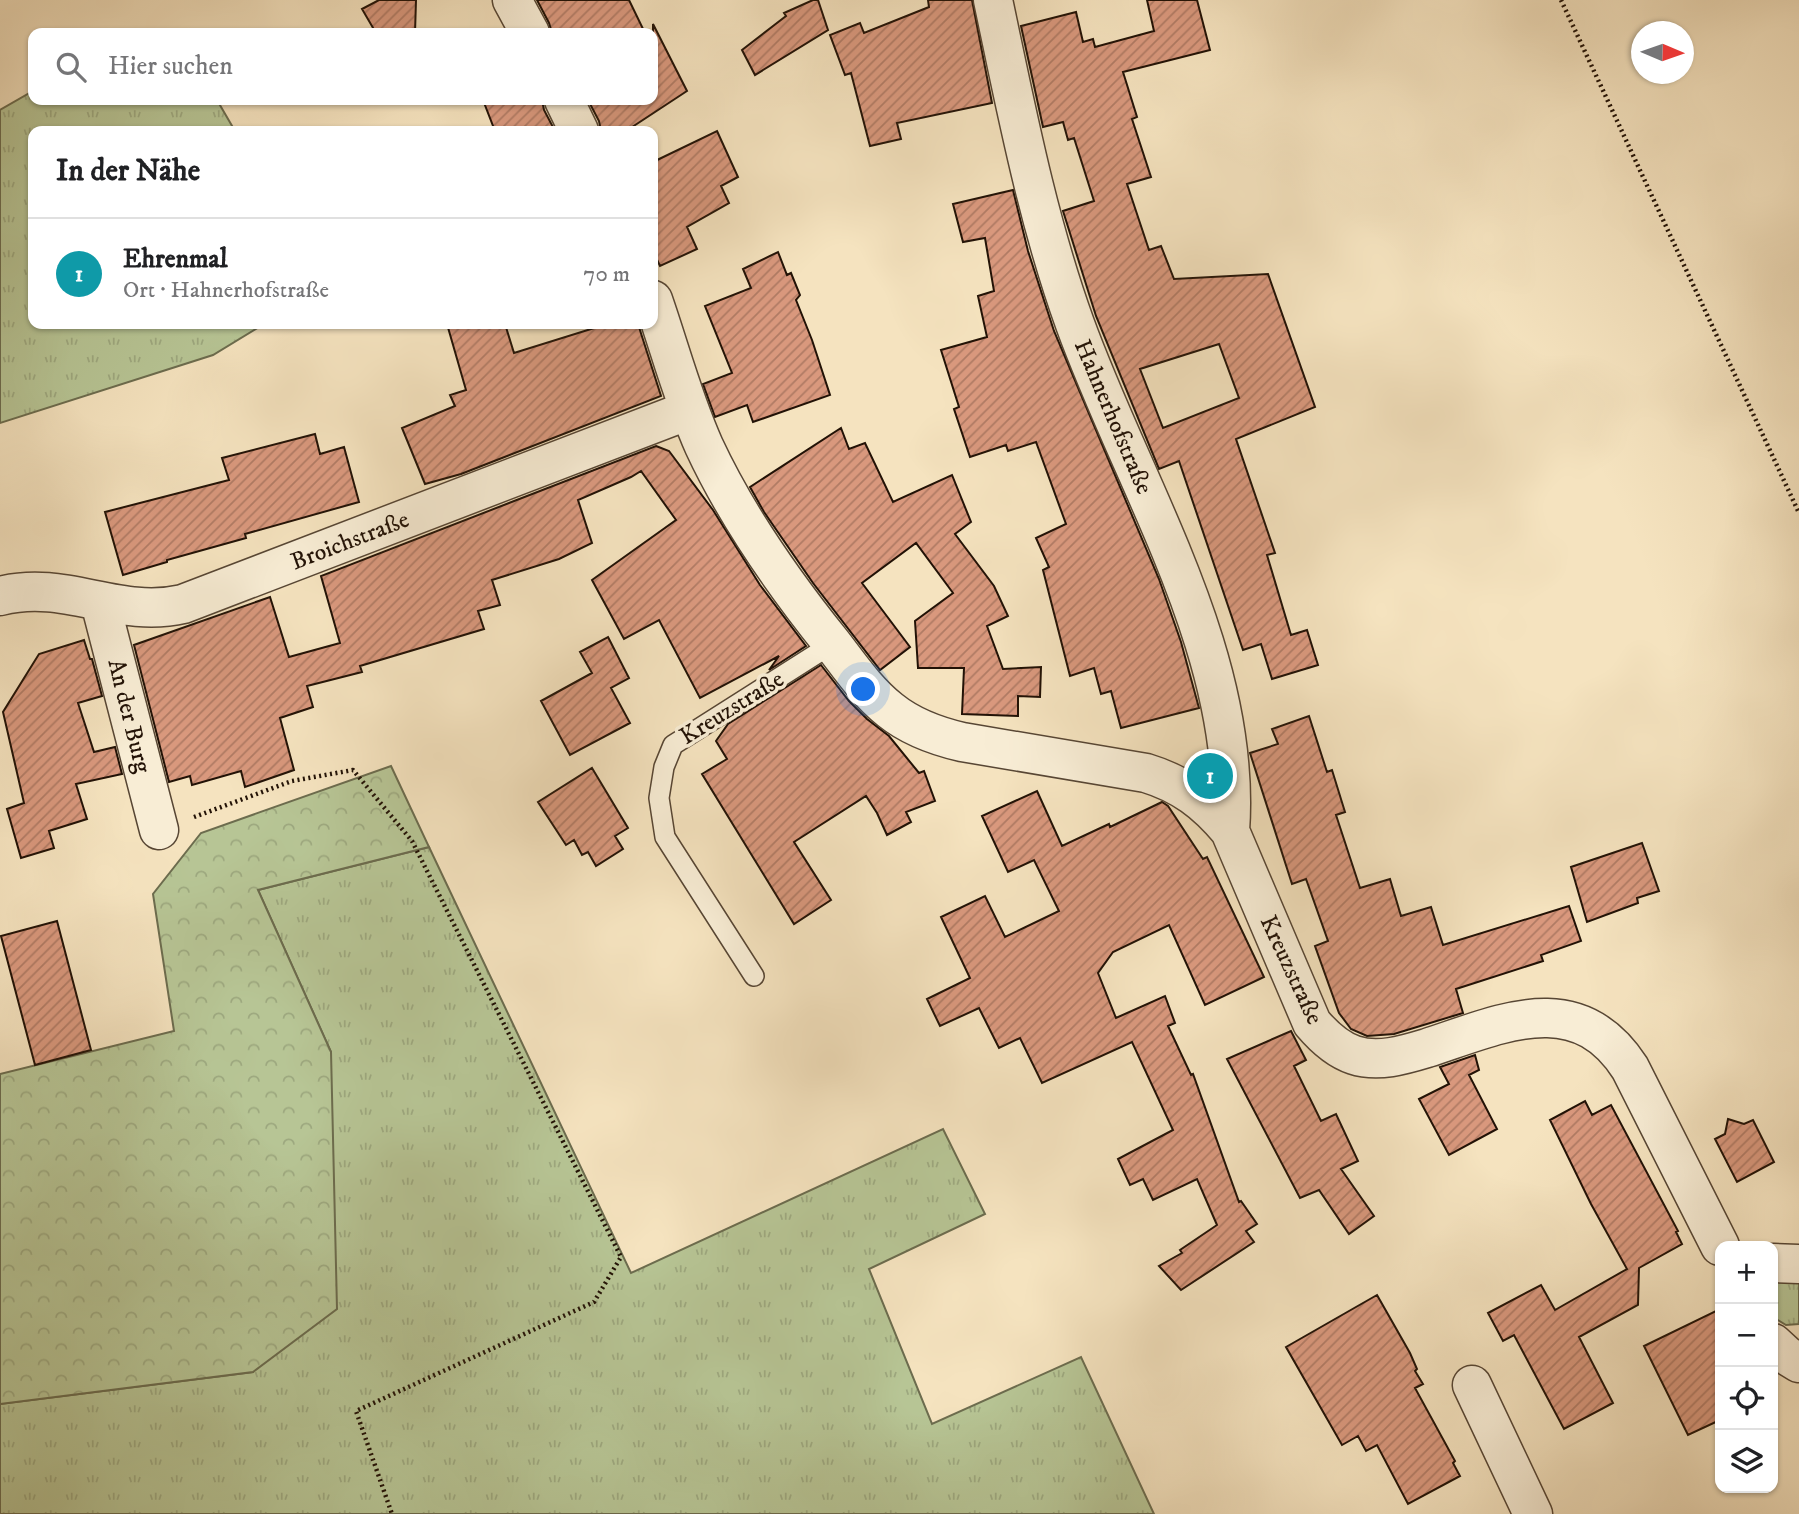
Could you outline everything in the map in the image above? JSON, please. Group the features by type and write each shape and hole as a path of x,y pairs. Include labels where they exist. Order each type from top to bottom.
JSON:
{"street":[{"path":"512,0 527,28"},
{"name":"Hahnerhofstraße","path":"993,0 1039,208 1061,283 1088,361 1168,549 1205,645 1229,756 1232,804 1230,831"},
{"path":"566,105 577,126"},
{"name":"Kreuzstraße","path":"658,315 690,410 718,475 755,538 806,612 874,695 912,725 937,736 1113,767 1161,778 1189,791 1217,815 1230,831 1306,1011 1320,1034 1353,1055 1390,1058 1532,1017 1560,1019 1590,1028 1612,1043 1630,1068 1717,1241"},
{"name":"Broichstraße","path":"0,596 29,591 51,591 142,608 183,604 690,410"},
{"name":"An der Burg","path":"100,602 159,830"},
{"path":"1778,1263 1799,1264"},
{"path":"1778,1348 1799,1363"},
{"path":"1472,1385 1533,1514"}],"lane":[{"name":"Kreuzstraße","path":"754,976 665,837 659,798 664,767 673,745 832,644"}],"path":[{"path":"1561,0 1799,513"},
{"path":"159,830 292,781 353,770 412,841 621,1257 594,1302 356,1411 392,1514"}],"green space":[{"path":"28,94 28,105 220,105 232,126 28,126 28,329 256,329 213,355 0,423 0,110"},
{"path":"391,766 429,847 258,890 331,1052 337,1309 253,1372 0,1404 0,1074 174,1031 153,894 201,833"},
{"path":"429,847 631,1273 943,1129 985,1214 869,1269 932,1424 1081,1357 1154,1514 0,1514 0,1404 253,1372 331,1052 258,890"},
{"path":"1778,1273 1799,1275 1799,1324 1786,1325 1778,1320"}],"building":[{"path":"379,0 416,0 415,28 373,28 362,9"},
{"path":"537,0 629,0 643,28 550,28"},
{"path":"818,0 828,30 755,75 742,50 786,16 784,13"},
{"path":"928,0 972,0 992,103 897,123 901,139 870,146 851,73 845,75 830,35 860,23 864,33 929,7"},
{"path":"1147,0 1197,0 1210,50 1123,72 1137,117 1132,119 1151,177 1127,184 1149,250 1161,246 1174,279 1268,274 1315,407 1236,439 1275,553 1267,555 1291,635 1307,630 1318,665 1272,679 1261,644 1243,650 1179,461 1159,469 1096,316 1063,211 1094,201 1074,138 1068,140 1063,122 1043,127 1021,26 1076,12 1083,42 1093,39 1095,47 1154,31","holes":["1219,344 1239,398 1163,428 1140,369"]},
{"path":"658,34 687,91 634,126 600,126 591,105 658,105"},
{"path":"485,105 543,105 552,126 493,126"},
{"path":"717,131 738,177 721,186 729,203 687,227 697,249 660,266 658,262 658,160"},
{"path":"1013,190 1028,251 1054,331 1159,579 1181,642 1199,708 1121,728 1111,691 1101,694 1094,668 1070,676 1043,570 1049,567 1036,538 1066,524 1036,442 1008,451 1006,445 970,457 954,409 959,407 941,350 987,337 978,296 994,291 985,238 963,242 953,204"},
{"path":"778,252 787,275 791,273 800,295 796,300 830,395 753,422 747,405 715,417 703,384 732,373 705,306 751,288 743,269"},
{"path":"448,329 507,329 514,353 591,329 640,329 661,396 461,474 425,484 402,428 455,406 450,395 466,390"},
{"path":"841,428 849,449 865,443 893,502 952,475 971,522 955,534 994,586 1008,616 987,626 1003,669 1041,667 1040,697 1018,696 1018,716 962,714 964,668 918,668 915,621 953,593 916,543 862,583 910,647 880,670 813,583 764,512 750,487"},
{"path":"315,434 320,454 344,447 359,502 245,534 246,538 123,575 105,512 229,480 222,458"},
{"path":"656,446 669,451 713,510 760,585 806,646 769,670 779,656 700,698 659,620 624,639 592,580 676,520 641,471 578,500 592,543 559,559 492,580 500,605 478,611 484,629 360,666 362,672 307,686 313,707 280,718 294,770 245,787 241,771 192,785 190,776 169,782 134,645 270,597 289,657 340,643 321,576"},
{"path":"608,637 629,678 611,688 630,723 570,755 541,701 592,673 580,652"},
{"path":"84,640 102,696 78,703 94,752 115,747 122,774 76,784 87,819 49,831 54,848 21,858 7,809 24,803 3,712 39,654"},
{"path":"821,665 849,701 889,736 919,773 924,771 935,801 906,812 911,822 887,835 866,796 794,842 831,900 794,924 702,774 727,759 716,741 728,724"},
{"path":"1309,716 1327,772 1332,770 1345,812 1336,815 1360,888 1390,879 1401,916 1431,907 1443,945 1569,906 1581,941 1541,955 1543,961 1456,989 1463,1013 1394,1034 1367,1036 1351,1029 1339,1013 1315,946 1328,941 1306,879 1292,884 1250,753 1278,744 1272,729"},
{"path":"592,768 628,828 615,836 623,849 596,866 588,852 582,855 574,840 566,845 538,802"},
{"path":"1037,791 1062,846 1162,802 1168,806 1203,859 1207,857 1264,977 1205,1005 1169,925 1113,952 1098,973 1116,1018 1165,996 1175,1023 1168,1026 1191,1075 1193,1074 1239,1202 1241,1201 1257,1224 1246,1231 1254,1242 1181,1290 1159,1266 1182,1253 1180,1250 1217,1225 1197,1179 1153,1200 1143,1179 1130,1185 1118,1159 1173,1130 1132,1042 1042,1083 1020,1038 999,1048 979,1008 940,1026 927,999 970,978 941,917 985,896 1005,937 1059,911 1034,860 1008,872 982,816"},
{"path":"1642,843 1659,891 1637,898 1638,903 1587,922 1571,867"},
{"path":"57,921 91,1050 35,1065 1,936"},
{"path":"1291,1031 1306,1060 1294,1066 1321,1121 1336,1114 1358,1161 1341,1169 1374,1216 1349,1234 1319,1190 1300,1198 1227,1059"},
{"path":"1475,1055 1479,1070 1469,1075 1497,1129 1449,1155 1419,1099 1449,1084 1440,1067"},
{"path":"1585,1101 1592,1115 1611,1105 1678,1231 1676,1232 1682,1244 1639,1268 1638,1305 1579,1337 1613,1403 1564,1429 1514,1335 1503,1341 1488,1313 1541,1285 1555,1310 1627,1269 1591,1204 1550,1120"},
{"path":"1728,1119 1744,1124 1753,1120 1774,1162 1737,1182 1715,1139 1725,1134"},
{"path":"1377,1295 1410,1353 1417,1369 1415,1371 1423,1384 1415,1388 1455,1461 1453,1463 1460,1476 1408,1504 1377,1445 1366,1451 1358,1436 1342,1445 1286,1347"},
{"path":"1715,1311 1715,1422 1688,1435 1644,1346"}],"place":[{"name":"Ehrenmal","path":"1210,776"}]}
